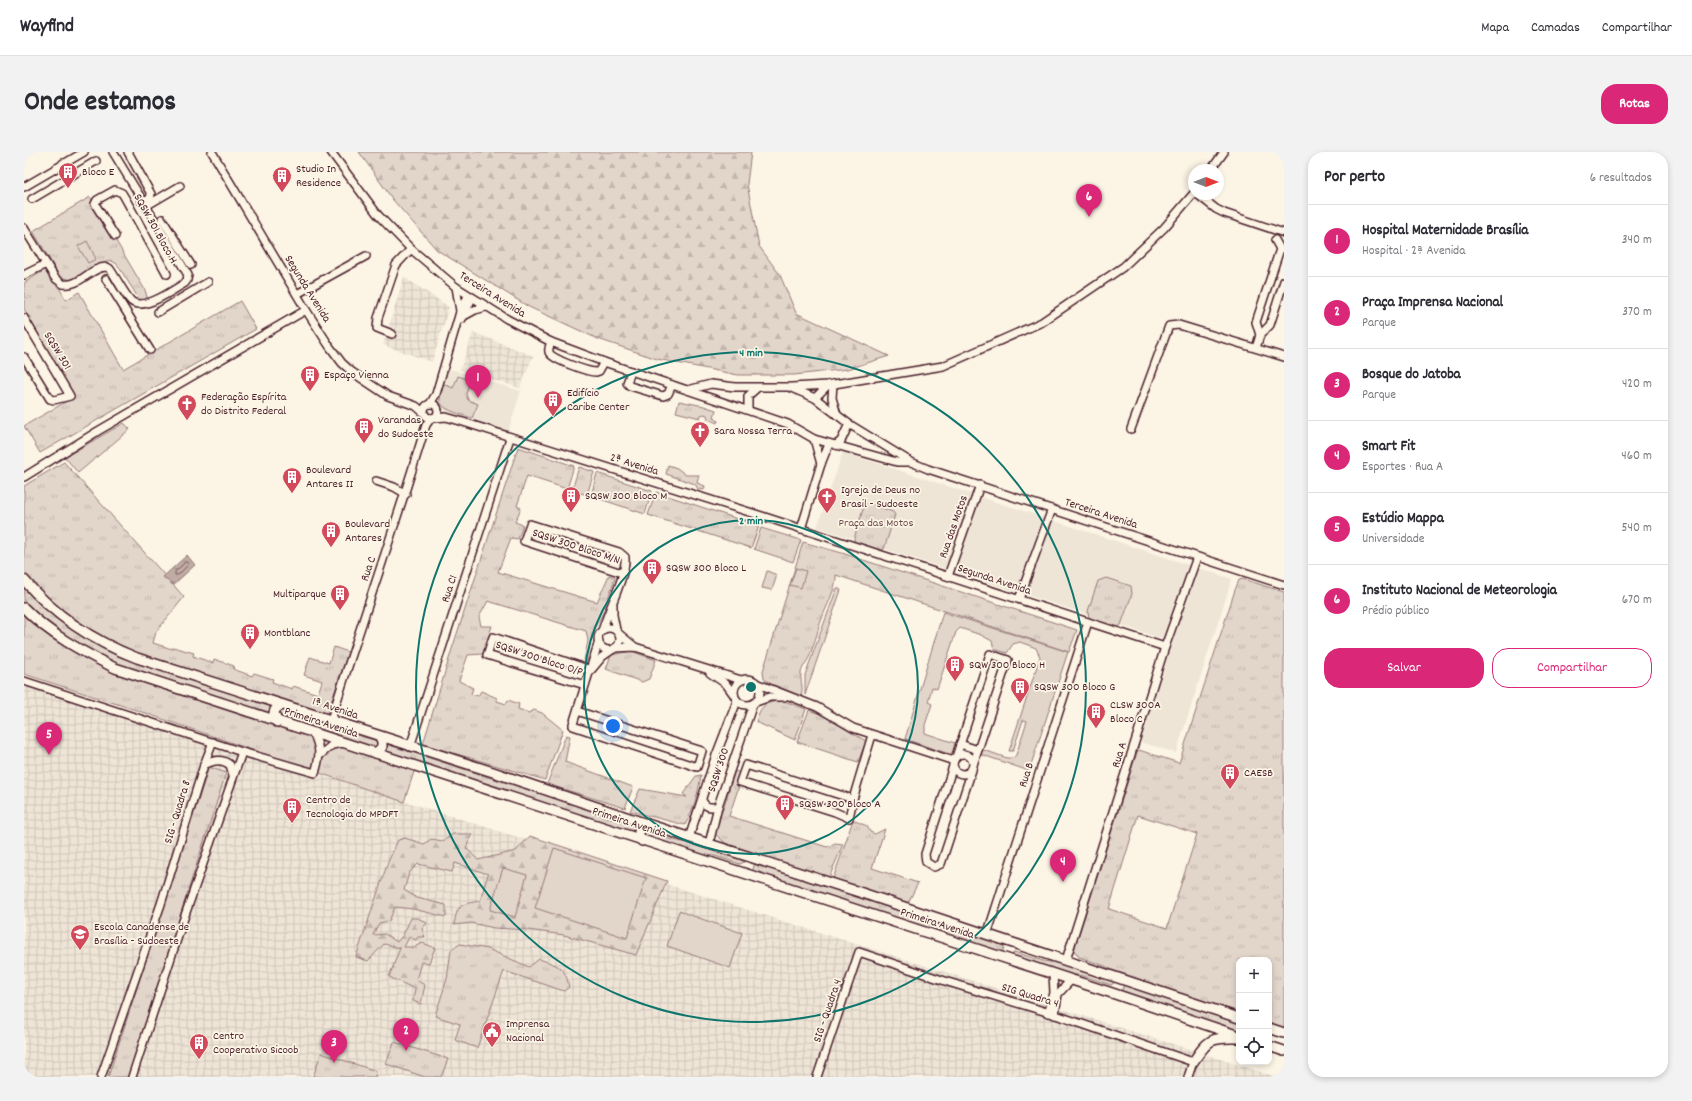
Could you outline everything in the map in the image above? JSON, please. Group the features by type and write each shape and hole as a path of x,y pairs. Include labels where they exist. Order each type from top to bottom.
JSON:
{"main road":[{"name":"Primeira Avenida","path":"24,580 35,593 57,613 83,632 119,651 283,705"},
{"name":"Primeira Avenida","path":"26,612 76,647 114,668 642,841 1112,992 1236,1036"},
{"name":"1ª Avenida","path":"283,705 380,737"},
{"path":"277,722 274,713 277,708 283,705"},
{"name":"Primeira Avenida","path":"380,737 493,772 689,838 1066,960 1236,1017"},
{"path":"376,753 382,747 380,737"},
{"path":"642,841 639,831 647,824"},
{"path":"740,872 747,868 749,861 748,856"},
{"path":"1009,960 1007,950 1011,945 1015,944"},
{"path":"1112,992 1119,986 1119,980 1117,978"},
{"path":"1272,1029 1284,1033"},
{"path":"1193,1062 1204,1045 1212,1040 1236,1037"},
{"path":"1272,1047 1284,1051"}],"street":[{"path":"24,187 84,152"},
{"path":"24,228 59,282 68,285 73,284 98,268 106,267 110,269 132,301 141,305 185,283 188,278 113,152"},
{"path":"128,152 151,194 150,199 144,204"},
{"name":"Segunda Avenida","path":"212,152 306,310 342,363 352,372 388,396 426,409"},
{"name":"Terceira Avenida","path":"331,152 378,215 410,249 470,297 551,342 604,362 748,409 788,424 814,439 898,462 911,462"},
{"path":"1215,164 1224,152"},
{"path":"32,199 96,161"},
{"path":"63,163 71,177"},
{"path":"144,204 180,186"},
{"name":"SQSW 301 Bloco H","path":"114,236 95,204 97,200 111,191 118,191 122,193 167,274"},
{"path":"789,387 830,385 943,366 1042,322 1123,267 1164,228 1188,200"},
{"path":"1205,200 1224,213 1284,233"},
{"path":"162,219 191,265"},
{"path":"142,228 154,221"},
{"path":"166,241 173,236"},
{"path":"1260,335 1256,322 1280,249 1275,240"},
{"path":"392,334 379,330 376,325 396,265 410,249"},
{"path":"297,294 366,256"},
{"path":"24,275 46,264"},
{"path":"106,278 150,350"},
{"path":"1256,348 1260,335 1270,325 1284,281"},
{"path":"158,312 208,282"},
{"path":"456,287 462,314"},
{"path":"116,294 125,291"},
{"path":"167,293 173,303"},
{"path":"436,394 438,409 437,415 433,418 427,418 426,409 436,394 456,328 470,297"},
{"path":"462,314 486,306"},
{"path":"24,477 98,431 306,310"},
{"name":"SQSW 301","path":"24,318 70,396 54,400 50,399 24,357"},
{"path":"1131,429 1169,326 1179,325 1284,357"},
{"path":"551,342 549,351 550,354 553,357 571,365 596,372 599,371 604,362"},
{"path":"631,371 627,383 630,386 663,396 668,394 672,385"},
{"name":"Terceira Avenida","path":"688,390 712,384 757,388 789,387 815,398 849,424 911,462 1284,585"},
{"path":"815,398 830,385"},
{"path":"830,385 832,398 838,416"},
{"path":"748,409 748,396 757,388"},
{"path":"426,409 434,404 438,409"},
{"name":"Rua C","path":"331,720 356,640 406,494 426,425 426,409"},
{"name":"2ª Avenida","path":"438,409 446,417"},
{"name":"2ª Avenida","path":"433,418 446,417 816,534"},
{"name":"Rua C","path":"426,425 433,418"},
{"path":"801,529 821,464 833,444 841,441 849,424"},
{"name":"Rua C1","path":"410,746 510,438"},
{"path":"814,439 821,464"},
{"path":"376,481 394,487 406,494"},
{"name":"Rua das Motos","path":"948,576 980,485"},
{"path":"1019,599 1052,509"},
{"name":"SQSW 300 Bloco M/N","path":"530,524 618,552 625,557 622,573 524,541 530,524"},
{"name":"Segunda Avenida","path":"816,534 1165,647"},
{"name":"Rua A","path":"1066,960 1165,647 1197,557"},
{"path":"577,711 702,751 697,767 575,727 573,724 577,711 585,685 591,670 599,636 614,601 622,573"},
{"path":"591,670 597,662 620,641 613,615 614,601"},
{"name":"Rua B","path":"986,935 1088,622"},
{"path":"602,631 609,628 617,631 635,647"},
{"name":"SQSW 300 Bloco O/P","path":"585,685 487,655 493,637 591,670"},
{"path":"599,641 604,648 613,649 635,647 742,680 750,679 758,684 817,707 853,728 954,761"},
{"path":"990,654 1008,660 940,864 934,867 926,862 926,854 960,744 990,654"},
{"path":"697,666 720,679 736,698 745,705 770,697 790,697"},
{"path":"736,698 735,686 742,680"},
{"path":"24,682 242,752 315,773 320,755 317,740 313,733"},
{"path":"754,703 760,694 758,684"},
{"name":"SQSW 300","path":"689,838 736,698"},
{"name":"SQSW 300","path":"709,844 718,806 754,703"},
{"path":"853,799 746,765 740,782 835,812 849,818 853,799 872,735"},
{"name":"SIG - Quadra 8","path":"101,1077 161,904 204,765 213,742"},
{"path":"320,755 332,745 344,743"},
{"path":"960,744 978,750"},
{"path":"132,1077 242,752"},
{"path":"954,761 965,754 970,756 973,760 973,768"},
{"path":"204,765 211,761 222,760 230,765 233,775"},
{"path":"954,761 955,770 964,775 973,768"},
{"path":"702,800 704,805 708,807 718,806"},
{"name":"SIG Quadra 4","path":"860,952 948,982 1052,1014 1193,1062"},
{"name":"SIG - Quadra 4","path":"817,1077 860,952"},
{"path":"1052,1014 1054,993 1053,974"},
{"path":"1052,1014 1058,994 1071,980"},
{"path":"1033,1008 1052,1003"},
{"path":"1188,1077 1193,1062"}],"shaded area":[{"path":"404,277 449,307 432,362 383,345"},
{"path":"473,332 533,356 520,388 460,370"},
{"path":"447,368 521,391 508,432 442,410 438,405 438,396"},
{"path":"843,452 1232,579 1176,753 1140,742 1172,642 817,527"},
{"path":"24,677 315,773 1277,1077 24,1077"}],"green space":[{"path":"359,152 751,152 747,184 759,246 780,275 796,313 889,356 848,369 794,375 738,375 657,359 598,339 529,307 437,250 393,200"},
{"path":"90,197 145,290 148,300 139,299 117,264 110,260 72,280 60,277 33,231"},
{"path":"87,241 96,259 88,263 78,246"},
{"path":"48,268 66,300 79,292 123,369 240,301 256,329 40,453 24,426 74,397 24,309 24,283"},
{"path":"458,376 470,380 466,394 468,400 478,404 472,418 458,414 441,404 440,398 444,384 453,388"},
{"path":"679,401 716,410 714,417 718,421 717,423 708,419 707,415 704,414 701,415 700,418 676,412"},
{"path":"124,423 130,429 78,473 65,457"},
{"path":"518,447 574,466 567,489 527,476 517,506 521,508 515,522 523,525 518,539 511,538 498,572 597,602 609,575 615,578 603,613 592,633 587,662 584,660 588,641 586,631 488,601 479,617 481,626 492,626 483,654 468,655 459,681 473,688 471,694 478,696 481,691 497,698 497,701 506,704 508,700 519,704 518,709 529,713 534,710 542,713 563,730 545,780 423,744 452,649"},
{"path":"64,462 184,597 156,632 153,643 172,649 173,647 194,653 193,656 213,663 214,659 234,666 233,669 252,676 254,673 273,679 272,682 292,689 293,686 318,694 322,681 304,675 310,657 329,663 334,647 348,652 324,724 634,824 632,833 417,763 404,802 145,713 24,674 24,486"},
{"path":"668,465 677,468 686,475 699,475 697,483 705,486 704,490 698,489 695,484 666,474"},
{"path":"579,467 594,472 587,495 572,490"},
{"path":"597,473 652,491 645,514 591,496"},
{"path":"656,492 759,526 751,548 648,515"},
{"name":"Praça das Motos","path":"868,503 893,512 895,515 884,549 880,551 855,543 854,539 864,506"},
{"path":"761,528 801,540 793,562 754,549"},
{"path":"803,542 842,553 1077,630 1069,652 836,575 834,589 822,618 812,650 801,672 801,696 771,684 764,679 763,671"},
{"path":"796,568 806,571 801,588 790,585"},
{"path":"767,571 777,575 772,590 762,588"},
{"path":"1106,578 1131,586 1132,594 1121,625 1117,628 1089,619 1088,611 1098,581"},
{"path":"1243,579 1284,592 1284,1028 1272,1024 1272,957 1236,957 1236,1012 1119,974 1105,966 1079,957 1074,950 1137,752 1139,750 1179,763 1239,580","holes":["1138,815 1197,834 1167,928 1109,909"]},
{"path":"837,588 841,590 805,695 805,675"},
{"path":"943,612 1068,652 1029,771 980,754 981,749 1007,758 1013,758 1016,755 1027,721 1023,720 1013,751 1009,751 1040,657 1036,648 1020,642 1013,644 1007,653 994,649 992,641 981,635 960,628 956,632 937,689 932,687 928,702 932,704 925,725 925,733 955,743 952,753 949,754 905,739"},
{"path":"631,651 656,660 649,679 642,682 606,669 611,655"},
{"path":"781,700 806,709 795,740 756,722 759,712 766,704"},
{"path":"809,710 820,714 866,741 858,762 797,742"},
{"path":"566,735 570,736 565,762 633,787 625,808 547,784"},
{"path":"209,767 226,773 128,1077 108,1077"},
{"path":"735,771 743,774 729,816 827,847 835,843 843,844 829,878 730,847 715,834"},
{"path":"701,775 695,801 685,825 630,811 640,789 687,797 683,794 696,776"},
{"path":"853,820 867,826 870,832 875,834 885,829 872,868 918,883 908,903 833,879"},
{"path":"645,832 698,845 742,859 744,862 740,864 715,856 697,854 645,837"},
{"path":"453,834 472,834 466,848 478,860 516,851 530,836 667,881 636,955 564,935 528,930 494,928 471,923 454,925 458,909 468,903 480,901 488,874 455,863 452,872 418,864 409,873 404,890 417,898 446,905 446,917 413,909 395,907 389,921 379,923 373,935 385,934 397,942 403,935 411,918 418,918 427,923 422,929 425,937 418,937 416,940 409,937 404,947 413,947 423,943 435,948 429,963 421,962 416,980 425,985 421,1004 413,1001 415,989 389,977 400,948 384,944 368,961 356,957 388,862 398,840 405,838 424,844 431,839 443,841"},
{"path":"554,848 646,878 627,938 535,908"},
{"path":"755,863 1005,945 1002,953 752,872"},
{"path":"503,868 527,875 515,917 490,910"},
{"path":"679,911 742,933 730,968 667,946"},
{"path":"460,944 488,949 529,967 539,959 552,963 563,971 569,987 564,991 504,971 477,1048 455,1040 460,1024 435,1016 447,979 451,950"},
{"path":"1014,952 1043,961 1064,964 1114,980 1114,983 1111,985 1083,976 1063,973 1012,956"},
{"path":"1124,984 1236,1020 1236,1030 1121,992"},
{"path":"394,1042 448,1059 441,1077 425,1077 386,1064"},
{"path":"321,1053 376,1071 375,1077 313,1077"}],"water":[{"path":"187,555 195,565 173,585 163,577"}],"place":[{"name":"Bloco E","path":"68,189"},
{"name":"Studio In Residence","path":"282,193"},
{"name":"Instituto Nacional de Meteorologia","path":"1089,217"},
{"name":"Espaço Vienna","path":"310,392"},
{"name":"Hospital Maternidade Brasília","path":"478,398"},
{"name":"Edifício Caribe Center","path":"553,417"},
{"name":"Federação Espírita do Distrito Federal","path":"187,421"},
{"name":"Varandas do Sudoeste","path":"364,444"},
{"name":"Sara Nossa Terra","path":"700,448"},
{"name":"Boulevard Antares II","path":"292,494"},
{"name":"SQSW 300 Bloco M","path":"571,513"},
{"name":"Igreja de Deus no Brasil - Sudoeste","path":"827,514"},
{"name":"Boulevard Antares","path":"331,548"},
{"name":"SQSW 300 Bloco L","path":"652,585"},
{"name":"Multiparque","path":"340,611"},
{"name":"Montblanc","path":"250,650"},
{"name":"SQW 300 Bloco H","path":"955,682"},
{"name":"SQSW 300 Bloco G","path":"1020,704"},
{"name":"CLSW 300A Bloco C","path":"1096,729"},
{"name":"Estúdio Mappa","path":"49,755"},
{"name":"CAESB","path":"1230,790"},
{"name":"SQSW 300 Bloco A","path":"785,821"},
{"name":"Centro de Tecnologia do MPDFT","path":"292,824"},
{"name":"Smart Fit","path":"1063,882"},
{"name":"Escola Canadense de Brasília - Sudoeste","path":"80,951"},
{"name":"Imprensa Nacional","path":"492,1048"},
{"name":"Praça Imprensa Nacional","path":"406,1051"},
{"name":"Centro Cooperativo Sicoob","path":"199,1060"},
{"name":"Bosque do Jatoba","path":"334,1063"}]}
